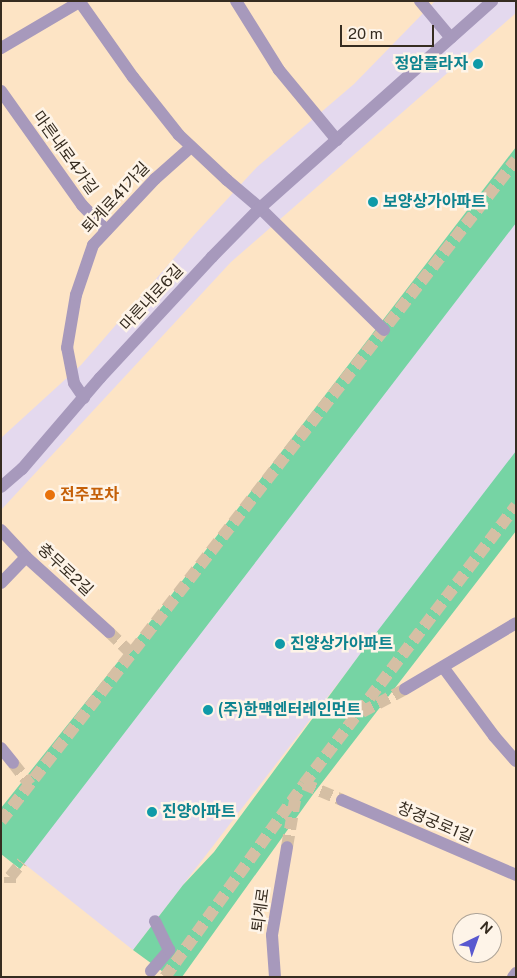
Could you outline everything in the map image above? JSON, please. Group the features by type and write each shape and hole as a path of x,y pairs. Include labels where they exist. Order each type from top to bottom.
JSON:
{"street":[{"path":"236,1 279,70 337,140"},
{"path":"420,1 451,38"},
{"name":"마른내로6길","path":"1,487 22,469 212,257 260,208 492,1"},
{"path":"1,48 80,2 133,77 179,135 260,208 384,330"},
{"name":"마른내로4가길","path":"1,91 82,205 106,230"},
{"name":"퇴계로41가길","path":"84,398 74,383 67,348 76,294 93,245 155,179 191,147"},
{"name":"충무로2길","path":"1,530 26,557 109,632"},
{"path":"1,583 26,557"},
{"path":"405,689 516,623"},
{"path":"443,667 494,736 516,761"},
{"path":"1,748 13,763"},
{"name":"창경궁로1길","path":"342,800 516,875"},
{"name":"퇴계로","path":"275,977 272,936 287,847"},
{"path":"151,971 169,950 155,921"},
{"path":"513,977 516,973"}],"shaded area":[{"path":"435,1 516,1 516,13 231,262 1,510 1,438 81,365 195,234 257,167 354,84"},
{"name":"진양상가아파트","path":"516,216 516,452 133,950 22,862"}],"green space":[{"path":"516,147 516,223 20,869 1,854 1,808 169,598"},
{"path":"516,451 516,531 314,793 182,977 170,977 133,950 183,885 214,852 366,646"}],"tunnel":[{"path":"1,821 516,160"},
{"path":"165,977 304,784 516,506"},
{"path":"109,632 132,654"},
{"path":"362,712 405,689"},
{"path":"13,763 30,785"},
{"path":"304,784 342,800"},
{"path":"287,847 295,800"},
{"path":"10,883 10,877 22,862"}],"place":[{"name":"정암플라자","path":"478,64"},
{"name":"보양상가아파트","path":"373,202"},
{"name":"전주포차","path":"50,495"},
{"name":"진양상가아파트","path":"280,644"},
{"name":"(주)한맥엔터레인먼트","path":"208,710"},
{"name":"진양아파트","path":"152,812"}]}
